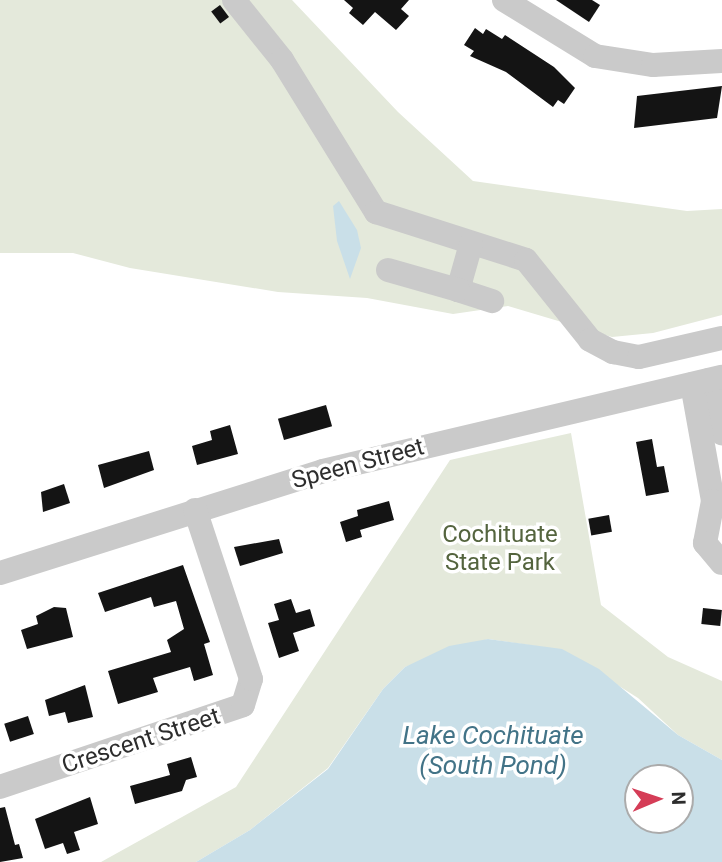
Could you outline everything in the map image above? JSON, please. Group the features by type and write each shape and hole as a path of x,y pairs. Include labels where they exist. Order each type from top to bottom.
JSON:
{"street":[{"path":"234,0 282,60 376,212 526,260 590,340 613,352 639,357 722,338"},
{"path":"504,0 595,56 653,65 722,61"},
{"path":"458,290 471,244"},
{"path":"388,270 492,300"},
{"path":"708,380 722,433"},
{"path":"708,380 713,501 705,543 722,563"},
{"name":"Speen Street","path":"0,573 195,510 360,461 708,380"},
{"name":"Crescent Street","path":"0,787 243,705 251,679 195,510"}],"green space":[{"path":"0,0 292,0 398,112 473,181 687,211 722,209 722,315 653,333 612,337 508,306 453,314 367,298 278,292 130,268 73,253 0,253"},
{"name":"Cochituate State Park","path":"571,433 601,605 668,657 722,681 722,760 678,735 638,698 562,650 488,639 405,667 383,689 328,768 250,830 196,862 101,862 236,787 450,460"}],"water":[{"path":"339,201 357,230 361,248 350,279 337,241 333,206"},
{"name":"Lake Cochituate (South Pond)","path":"488,639 562,649 599,669 678,735 722,760 722,862 196,862 250,830 328,769 383,689 405,667 449,646"}],"building":[{"path":"344,0 409,0 401,9 409,16 396,30 375,12 363,25 349,13 353,8"},
{"path":"556,0 592,0 600,5 589,22"},
{"path":"220,5 229,17 220,24 211,12"},
{"path":"475,28 483,34 486,29 502,39 505,35 554,67 575,88 564,104 558,100 553,107 506,72 470,56 474,51 464,45"},
{"path":"722,86 717,118 634,128 637,96"},
{"path":"326,405 332,426 284,440 278,419"},
{"path":"230,425 238,454 197,465 192,446 212,440 210,431"},
{"path":"652,439 657,467 664,466 669,492 646,496 636,442"},
{"path":"149,451 154,470 104,488 98,465"},
{"path":"64,484 70,503 43,512 41,492"},
{"path":"389,501 394,520 360,530 362,537 346,542 340,522 358,516 357,510"},
{"path":"609,515 612,532 591,535 588,519"},
{"path":"279,539 283,553 240,566 234,547"},
{"path":"183,565 210,642 204,644 213,675 194,681 190,667 153,678 158,692 118,704 108,671 171,652 167,640 184,629 176,601 154,607 151,597 105,612 98,593"},
{"path":"291,599 296,613 310,609 315,626 293,633 299,651 279,658 268,623 279,620 274,604"},
{"path":"54,607 66,608 73,637 27,649 21,630 38,624 36,616"},
{"path":"703,608 722,610 720,626 701,624"},
{"path":"85,685 93,717 68,723 65,712 49,716 45,700"},
{"path":"28,716 34,734 10,742 4,724"},
{"path":"191,757 197,777 186,780 182,791 135,804 130,786 170,775 167,764"},
{"path":"90,797 98,824 74,832 80,850 67,854 63,843 45,849 35,819"},
{"path":"5,807 15,845 19,844 23,858 0,862 0,808"}]}
